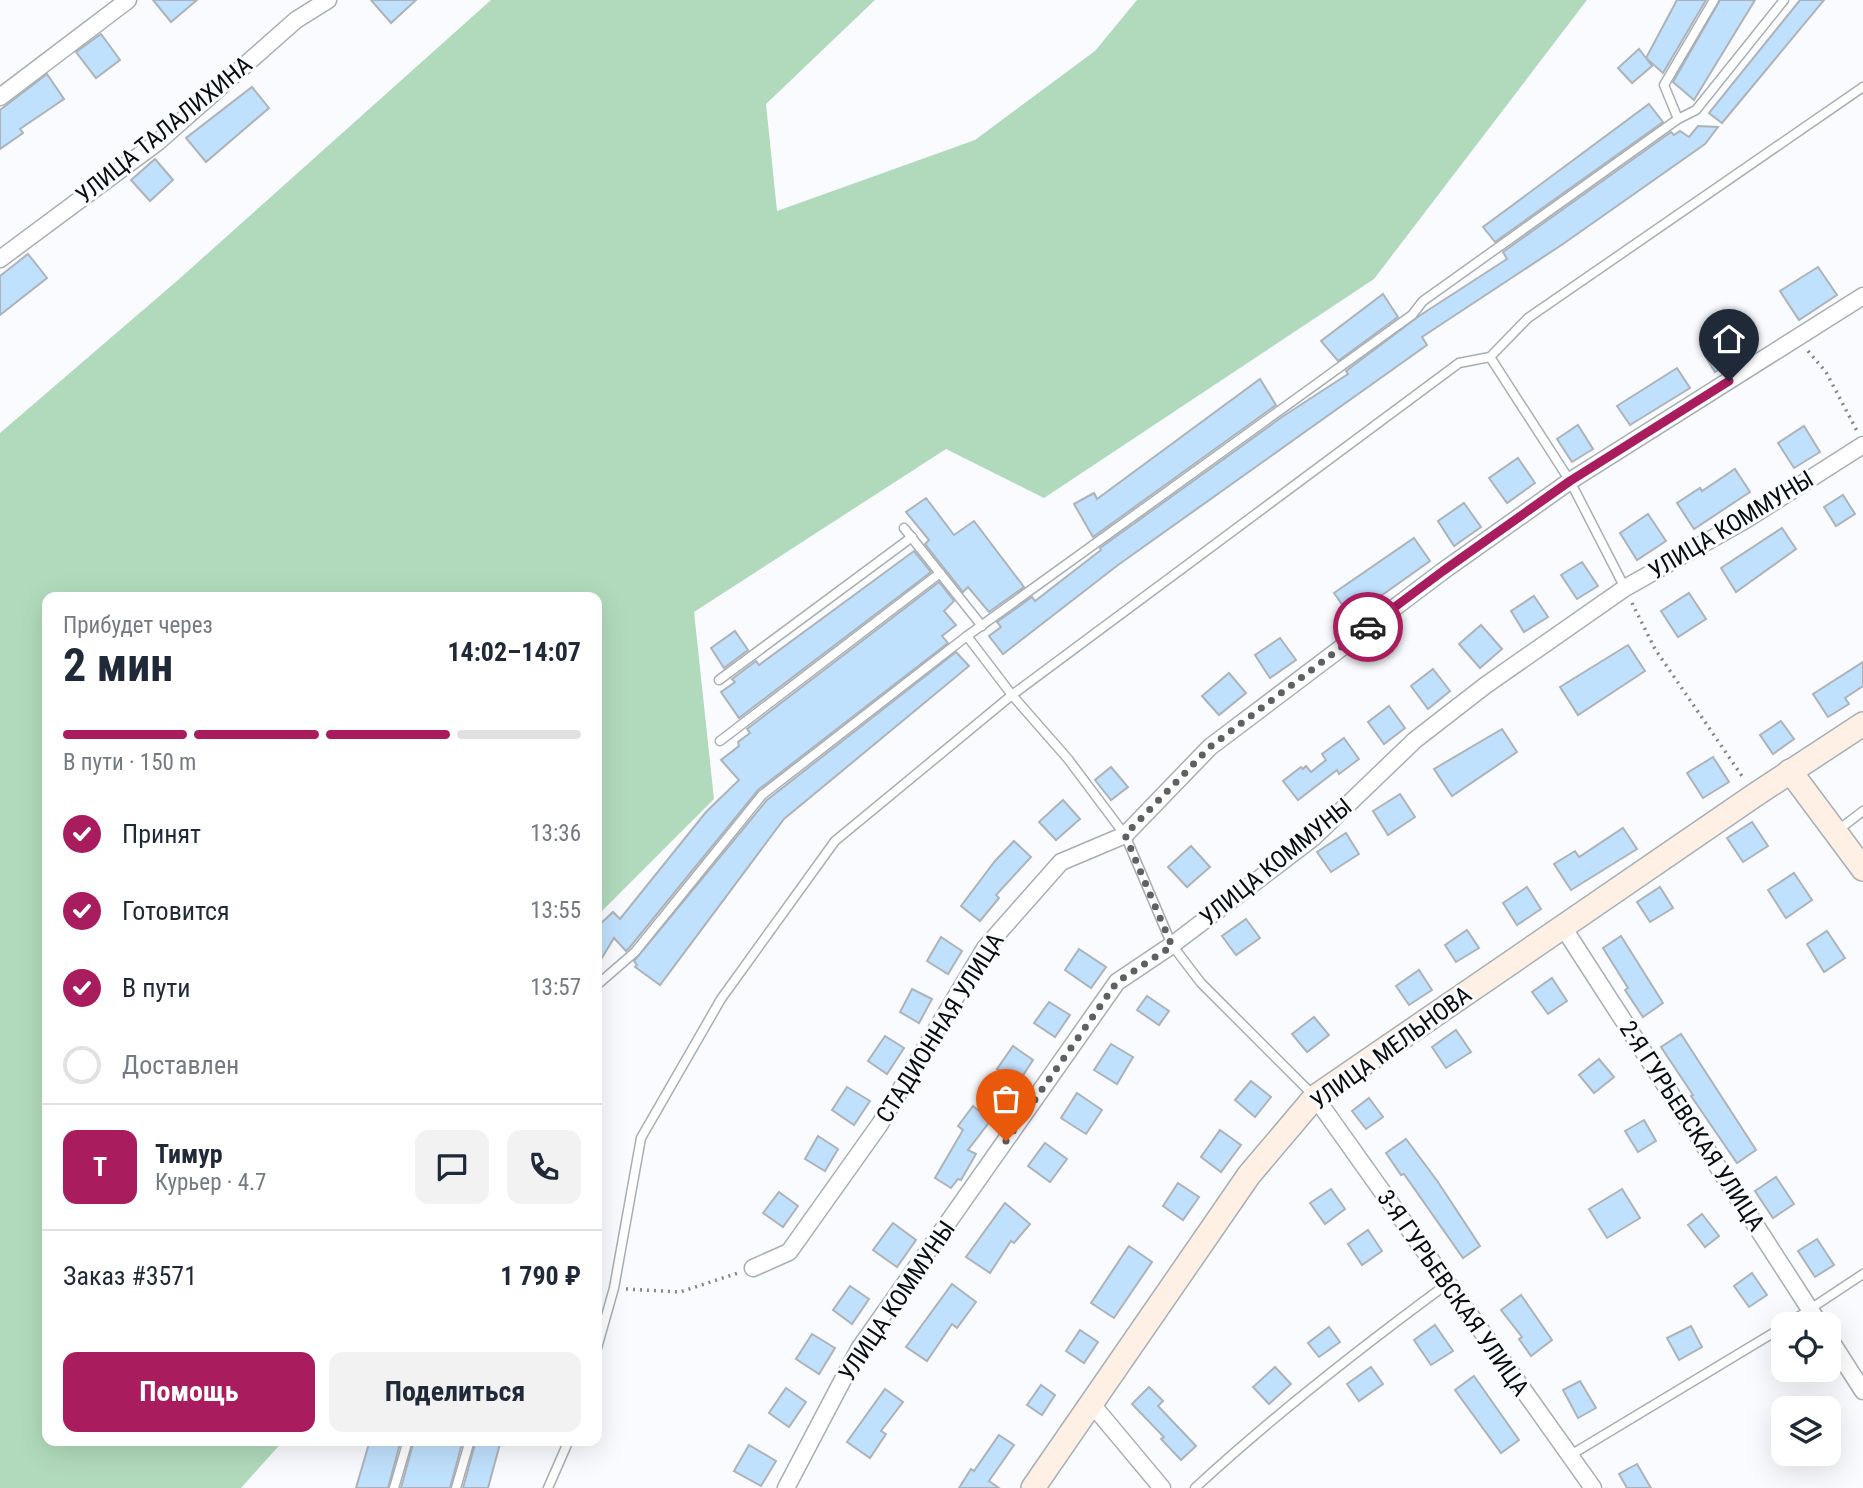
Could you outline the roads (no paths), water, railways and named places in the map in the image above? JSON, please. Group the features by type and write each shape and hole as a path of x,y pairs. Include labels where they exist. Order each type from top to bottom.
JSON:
{"main road":[{"name":"УЛИЦА МЕЛЬНОВА","path":"1033,1488 1249,1175 1315,1097 1790,771 1863,724"},
{"path":"1790,771 1863,869"}],"street":[{"path":"0,97 128,0"},
{"name":"УЛИЦА ТАЛАЛИХИНА","path":"0,259 159,141 296,20 328,0"},
{"name":"СТАДИОННАЯ УЛИЦА","path":"753,1268 789,1252 880,1124 985,948 1061,862 1125,835 1210,747 1443,571 1570,481 1863,296"},
{"name":"УЛИЦА КОММУНЫ","path":"786,1488 859,1349 1117,982 1172,946 1313,838 1415,740 1486,685 1625,588 1747,519 1863,443"},
{"name":"2-Я ГУРЬЕВСКАЯ УЛИЦА","path":"1563,927 1811,1310"},
{"name":"3-Я ГУРЬЕВСКАЯ УЛИЦА","path":"1315,1097 1593,1488"},
{"path":"1841,1357 1863,1391"},
{"path":"1091,1403 1162,1488"}],"lane":[{"path":"1678,119 1664,85 1714,0"},
{"path":"602,981 635,952 762,795 967,636 1412,315 1423,301 1678,119 1696,110 1784,0"},
{"path":"602,1330 614,1288 641,1138 721,999 835,841 1012,695 1459,363 1490,357 1528,317 1863,87"},
{"path":"1490,357 1570,481 1625,588"},
{"path":"905,528 982,625"},
{"path":"719,680 912,537"},
{"path":"720,741 940,573"},
{"path":"967,636 1125,835 1172,946 1201,983 1315,1097"},
{"path":"1837,831 1863,811"},
{"path":"1808,1312 1863,1274"},
{"path":"1195,1488 1232,1454 1372,1339 1447,1284"},
{"path":"1569,1456 1771,1334"},
{"path":"394,1488 406,1446"},
{"path":"456,1488 468,1446"},
{"path":"548,1488 566,1446"}]}
